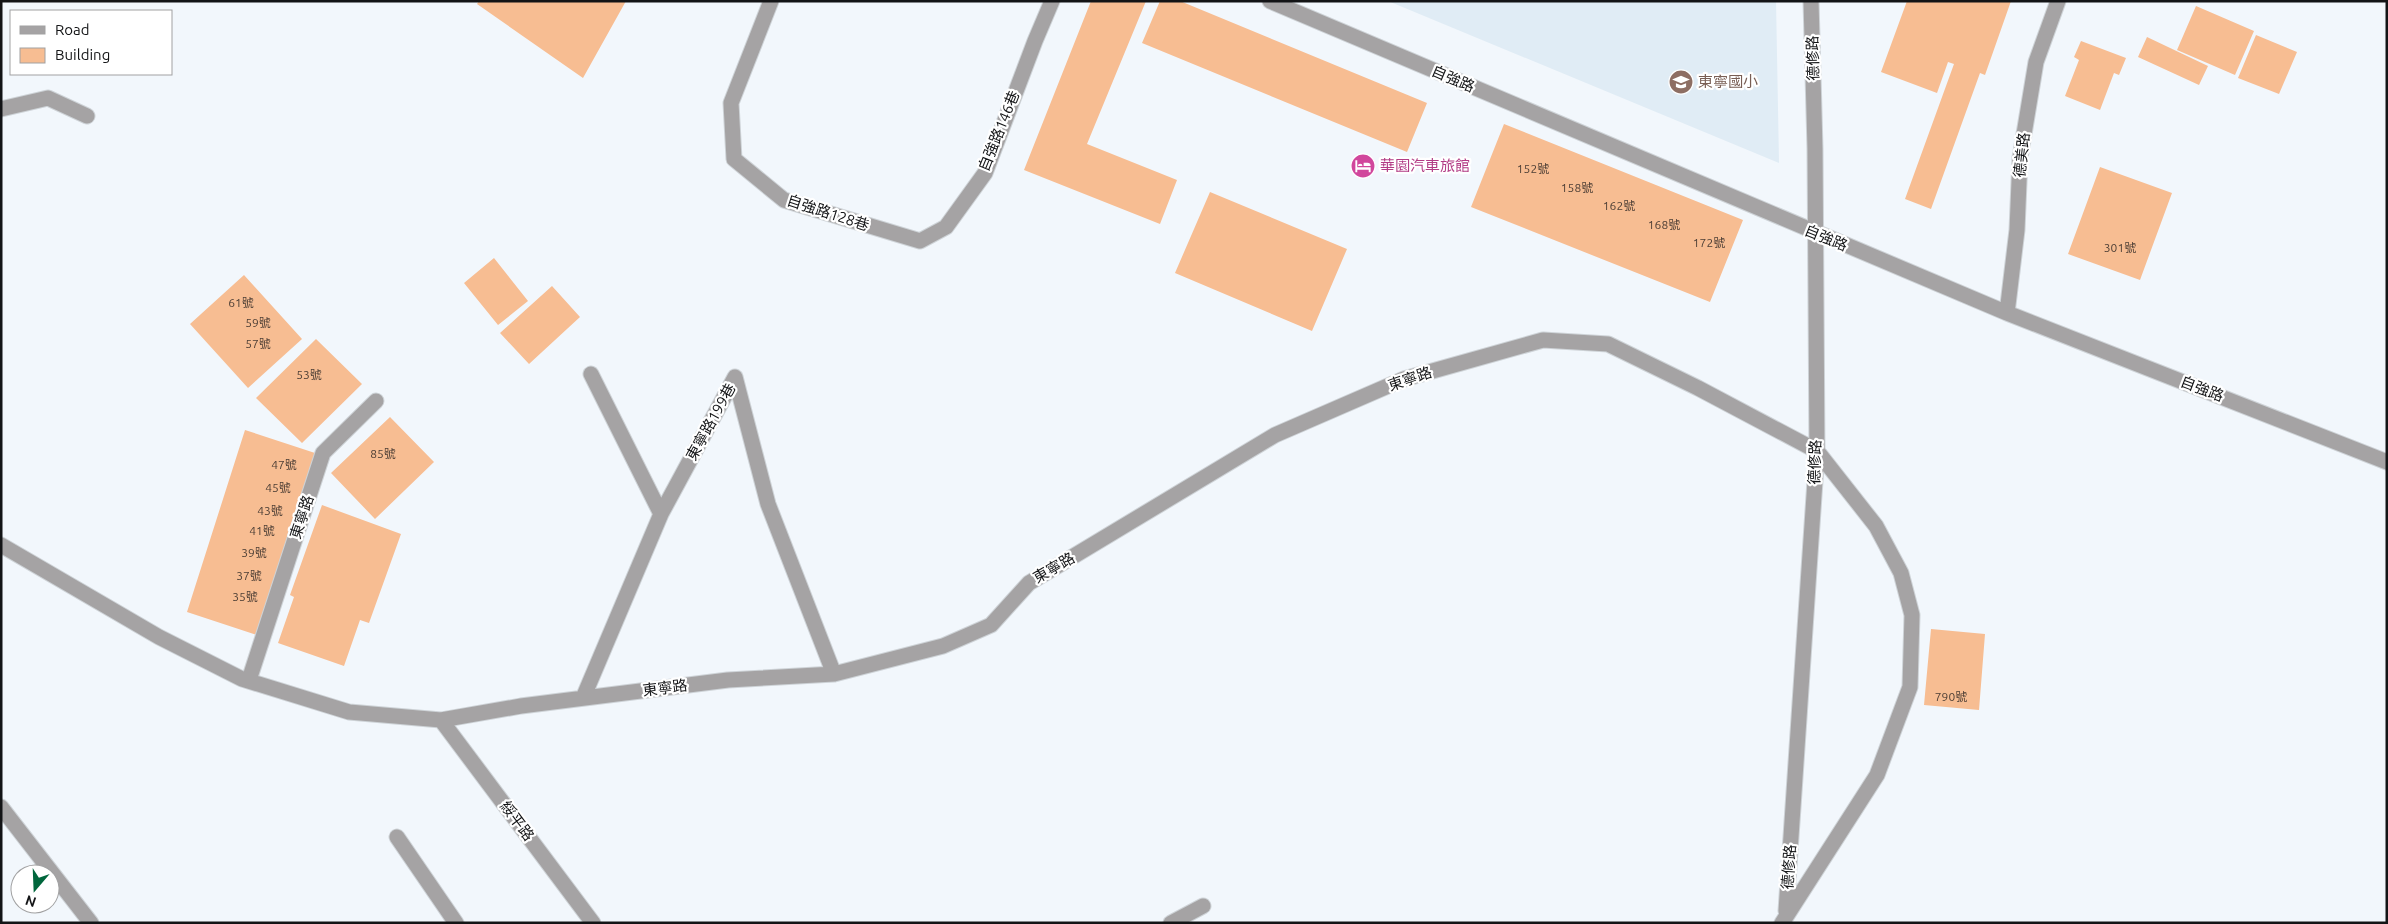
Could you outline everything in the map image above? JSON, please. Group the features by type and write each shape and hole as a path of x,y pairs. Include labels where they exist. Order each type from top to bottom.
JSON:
{"street":[{"name":"自強路128巷","path":"772,1 731,103 734,159 784,200 920,241"},
{"name":"自強路146巷","path":"920,241 946,228 985,173 1034,41 1052,1"},
{"name":"自強路","path":"1270,1 1814,233 2007,313 2387,462"},
{"name":"德修路","path":"1784,920 1817,451 1812,1"},
{"name":"德美路","path":"2007,313 2017,230 2020,158 2036,62 2058,1"},
{"path":"1,109 48,98 87,116"},
{"name":"東寧路","path":"1,544 159,637 249,680 349,712 441,720 583,698 728,680 834,674 943,646 992,625 1029,583 1275,435 1404,379 1542,340 1608,344 1698,388 1817,451"},
{"path":"591,374 661,514"},
{"name":"東寧路199巷","path":"583,698 661,514 735,377 768,504 834,674"},
{"name":"東寧路","path":"249,680 323,453 376,401"},
{"path":"1784,920 1877,774 1910,686 1912,615 1901,573 1876,526 1817,451"},
{"name":"綏平路","path":"441,720 593,923"},
{"path":"1,807 91,923"},
{"path":"397,837 456,923"},
{"path":"1171,923 1203,906"}],"shaded area":[{"name":"東寧國小","path":"1388,1 1776,1 1779,163"}],"building":[{"path":"479,1 626,1 583,78 477,4"},
{"path":"1091,1 1146,1 1087,144 1177,180 1160,224 1024,170"},
{"path":"1160,1 1180,1 1427,103 1407,152 1142,43"},
{"path":"1907,1 2011,1 1985,75 1980,73 1931,209 1905,199 1954,64 1948,62 1937,93 1881,72"},
{"path":"2196,6 2254,31 2235,75 2177,50"},
{"path":"2256,35 2297,52 2279,94 2238,78"},
{"path":"2147,37 2208,66 2199,85 2138,57"},
{"path":"2081,41 2126,58 2119,75 2114,73 2100,110 2065,96 2079,60 2074,57"},
{"path":"1504,124 1743,220 1710,302 1471,207"},
{"path":"2100,167 2172,193 2140,280 2068,254"},
{"path":"1210,192 1347,249 1312,331 1175,273"},
{"path":"494,258 528,301 498,325 464,283"},
{"path":"244,275 302,339 248,388 190,324"},
{"path":"552,286 580,317 529,364 500,333"},
{"path":"316,339 362,384 302,443 256,398"},
{"path":"390,417 434,462 375,519 331,473"},
{"path":"245,430 315,453 257,635 187,612"},
{"path":"322,505 401,534 369,623 360,620 344,666 278,643 294,597 290,595"},
{"path":"1931,629 1985,634 1979,710 1924,705"}],"place":[{"name":"東寧國小","path":"1681,82"},
{"name":"華園汽車旅館","path":"1363,166"}]}
